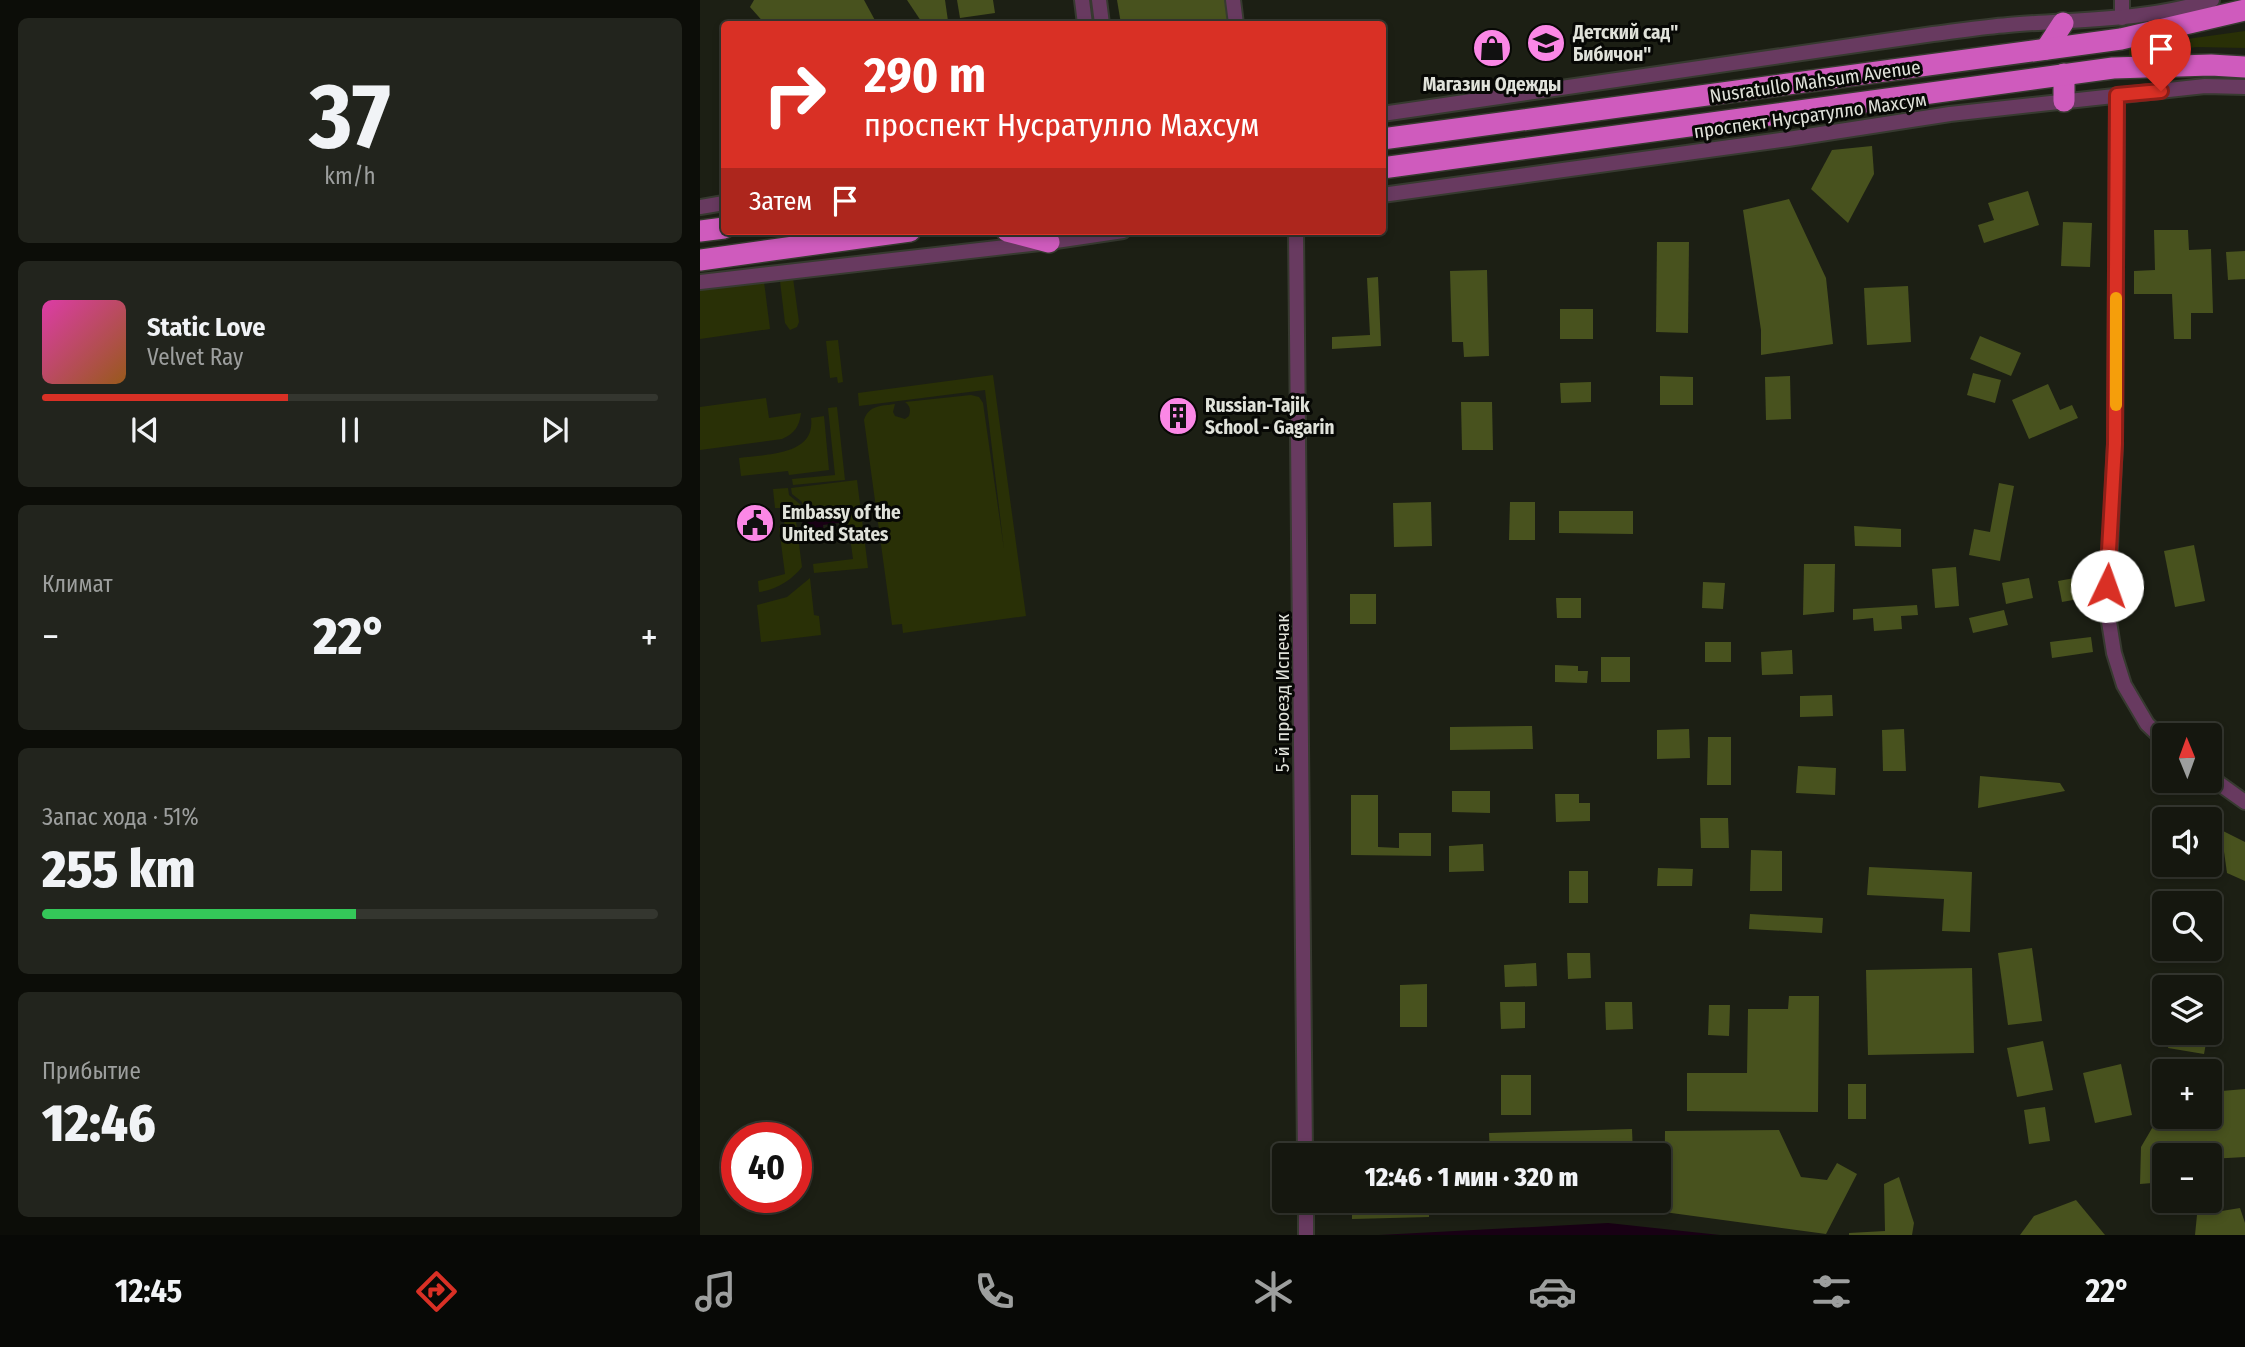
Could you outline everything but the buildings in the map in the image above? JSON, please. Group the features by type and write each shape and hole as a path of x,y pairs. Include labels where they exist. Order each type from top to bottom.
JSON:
{"highway":[{"name":"Nusratullo Mahsum Avenue","path":"1386,138 2121,39 2245,10"},
{"path":"2046,49 2063,23"},
{"name":"Nusratullo Mahsum Avenue","path":"1386,167 2064,74 2157,66 2245,67"},
{"path":"2064,74 2064,101"},
{"path":"1496,124 1500,153"},
{"path":"700,231 721,228"},
{"path":"700,260 881,235"},
{"path":"1022,235 1049,242"}],"street":[{"path":"1082,0 1085,21"},
{"path":"1100,0 1102,21"},
{"path":"1233,0 1236,21"},
{"path":"2122,0 2122,18"},
{"path":"1386,113 1933,34 2008,25 2122,18 2212,0"},
{"name":"проспект Нусратулло Махсум","path":"1386,194 1950,114 2205,86 2245,88"},
{"path":"2117,95 2115,444 2107,609 2114,653 2124,685 2152,729"},
{"path":"700,206 721,203"},
{"path":"700,282 1096,235"},
{"name":"5-й проезд Испечак","path":"1296,235 1305,1143"},
{"path":"2222,786 2245,802"},
{"path":"1306,1213 1306,1233"}],"green space":[{"path":"754,0 864,0 875,21 762,21 750,7"},
{"path":"907,0 945,0 948,21 921,21"},
{"path":"957,0 993,0 995,13 960,18"},
{"path":"1117,0 1230,0 1233,21 1120,21"},
{"path":"2245,31 2245,48 2197,47 2129,56 2129,47"},
{"path":"1872,146 1874,174 1848,223 1811,189 1832,150"},
{"path":"2028,191 2039,225 1984,243 1978,225 1994,220 1988,203"},
{"path":"1789,199 1826,278 1833,344 1761,355 1761,330 1743,210"},
{"path":"2063,222 2092,223 2090,267 2061,266"},
{"path":"2154,230 2188,230 2189,250 2211,249 2213,313 2191,313 2191,339 2174,339 2172,294 2134,294 2134,271 2155,270"},
{"path":"1657,242 1689,242 1688,333 1656,332"},
{"path":"2245,251 2245,279 2228,280 2226,252"},
{"path":"1487,270 1489,356 1464,357 1463,342 1452,342 1450,271"},
{"path":"763,274 770,329 700,339 700,282"},
{"path":"1378,277 1381,346 1332,349 1332,337 1370,335 1367,278"},
{"path":"793,278 799,322 797,327 790,330 785,323 780,281"},
{"path":"1908,286 1911,342 1867,345 1864,288"},
{"path":"1560,309 1593,309 1593,339 1560,339"},
{"path":"1980,336 2021,353 2011,376 1970,359"},
{"path":"838,340 843,382 838,383 837,377 830,378 826,341"},
{"path":"1973,373 2001,380 1995,403 1967,395"},
{"path":"993,375 1026,616 903,633 902,624 892,625 864,420 869,411 880,406 895,404 895,416 905,419 910,410 905,402 971,395 979,397 983,403 1004,549 985,390 859,406 858,393"},
{"path":"1660,376 1693,377 1693,405 1660,405"},
{"path":"1790,376 1791,419 1766,420 1765,377"},
{"path":"1591,382 1591,402 1561,403 1560,383"},
{"path":"2048,384 2060,410 2072,405 2078,418 2029,439 2012,400"},
{"path":"766,398 769,418 801,413 798,426 793,432 782,439 700,450 700,407"},
{"path":"1461,402 1492,402 1493,450 1462,450"},
{"path":"837,407 845,480 793,485 792,479 835,475 828,408"},
{"path":"824,416 829,470 789,475 788,471 741,476 739,458 787,451 806,440 811,418"},
{"path":"857,480 868,568 814,573 813,564 853,559 846,508 808,512 792,494 791,488"},
{"path":"1999,483 2014,486 2000,561 1969,555 1974,529 1990,532"},
{"path":"788,488 789,495 804,511 795,514 802,567 783,584 759,592 758,581 785,574 779,528 785,527 782,508 775,508 773,489"},
{"path":"1431,502 1432,546 1394,547 1393,503"},
{"path":"1510,502 1535,502 1535,540 1509,540"},
{"path":"1559,511 1633,511 1633,534 1559,533"},
{"path":"1854,526 1901,529 1901,547 1855,546"},
{"path":"2194,545 2205,601 2175,607 2164,551"},
{"path":"1804,564 1835,564 1834,612 1803,615"},
{"path":"1956,567 1959,606 1935,608 1932,569"},
{"path":"2091,575 2095,596 2062,602 2058,581"},
{"path":"810,578 814,615 819,616 821,635 761,642 757,605 787,597"},
{"path":"2029,578 2033,598 2006,604 2002,583"},
{"path":"1703,582 1725,583 1723,609 1702,608"},
{"path":"1350,594 1376,594 1376,624 1350,624"},
{"path":"1556,598 1581,598 1581,618 1557,618"},
{"path":"1917,605 1918,615 1901,616 1902,629 1874,631 1873,618 1853,620 1853,609"},
{"path":"2004,610 2008,625 1973,633 1969,618"},
{"path":"2091,637 2093,652 2052,658 2050,642"},
{"path":"1705,642 1731,642 1731,662 1705,662"},
{"path":"1792,650 1793,674 1762,675 1761,652"},
{"path":"1601,657 1630,657 1630,682 1601,682"},
{"path":"1555,665 1578,666 1578,671 1588,671 1587,683 1555,682"},
{"path":"1832,695 1833,716 1800,717 1800,696"},
{"path":"1532,726 1533,749 1450,750 1450,727"},
{"path":"1689,729 1690,758 1657,759 1657,730"},
{"path":"1904,729 1906,771 1883,771 1882,730"},
{"path":"1708,737 1731,737 1731,785 1707,785"},
{"path":"1798,766 1836,768 1835,795 1796,793"},
{"path":"1980,776 2060,783 2065,791 1978,808"},
{"path":"1452,791 1490,791 1490,813 1452,812"},
{"path":"1555,794 1579,794 1579,803 1590,803 1590,821 1556,822"},
{"path":"1351,795 1378,795 1378,847 1399,848 1399,833 1431,833 1431,856 1351,855"},
{"path":"1700,818 1728,818 1729,848 1701,848"},
{"path":"2222,830 2245,842 2245,881 2227,873"},
{"path":"1483,844 1484,871 1449,872 1449,846"},
{"path":"1751,850 1782,851 1782,891 1750,891"},
{"path":"1869,867 1972,872 1970,932 1942,931 1944,899 1867,895"},
{"path":"1658,868 1693,869 1692,886 1657,886"},
{"path":"1569,871 1588,871 1588,903 1569,903"},
{"path":"1750,914 1823,918 1822,933 1749,929"},
{"path":"2032,948 2042,1021 2008,1025 1998,953"},
{"path":"1567,953 1590,953 1591,978 1568,979"},
{"path":"1536,963 1537,986 1505,987 1504,965"},
{"path":"1972,968 1974,1053 1868,1055 1866,970"},
{"path":"1427,984 1427,1027 1400,1027 1400,985"},
{"path":"1789,996 1819,996 1818,1112 1687,1111 1687,1073 1747,1073 1748,1009 1788,1009"},
{"path":"1500,1002 1525,1002 1525,1028 1501,1029"},
{"path":"1605,1002 1632,1002 1633,1029 1606,1030"},
{"path":"1709,1005 1730,1005 1729,1036 1708,1035"},
{"path":"2043,1041 2053,1090 2017,1097 2007,1048"},
{"path":"2169,1045 2206,1045 2204,1054 2168,1048"},
{"path":"2121,1064 2132,1115 2095,1123 2083,1073"},
{"path":"1501,1075 1531,1075 1531,1115 1501,1115"},
{"path":"1848,1084 1866,1084 1866,1119 1848,1119"},
{"path":"2245,1089 2245,1157 2222,1158 2222,1143 2152,1143 2152,1183 2140,1184 2141,1147 2152,1128 2222,1129 2222,1091"},
{"path":"2045,1107 2050,1141 2029,1144 2024,1110"},
{"path":"1632,1129 1633,1143 1489,1143 1489,1133"},
{"path":"1779,1130 1801,1177 1827,1180 1837,1163 1857,1174 1826,1234 1671,1213 1671,1143 1665,1143 1665,1131"},
{"path":"1899,1177 1914,1223 1912,1235 1849,1235 1885,1231 1884,1184"},
{"path":"2076,1200 2105,1235 2020,1235 2034,1216"},
{"path":"2240,1208 2245,1223 2245,1235 2195,1235 2197,1215"},
{"path":"1352,1213 1429,1213 1429,1217 1352,1219"}],"shaded area":[{"path":"844,513 845,522 823,525 824,533 809,535 809,538 804,539 802,519"},
{"path":"1608,1223 1720,1235 1379,1235"}],"slow traffic":[{"path":"2116,298 2116,405"}],"place":[{"name":"Детский сад\" Бибичон\"","path":"1546,43"},
{"name":"Магазин Одежды","path":"1492,48"},
{"name":"Russian-Tajik School - Gagarin","path":"1178,416"},
{"name":"Embassy of the United States","path":"755,523"}],"route":[{"path":"2107,586 2115,444 2117,95 2161,91"}]}
